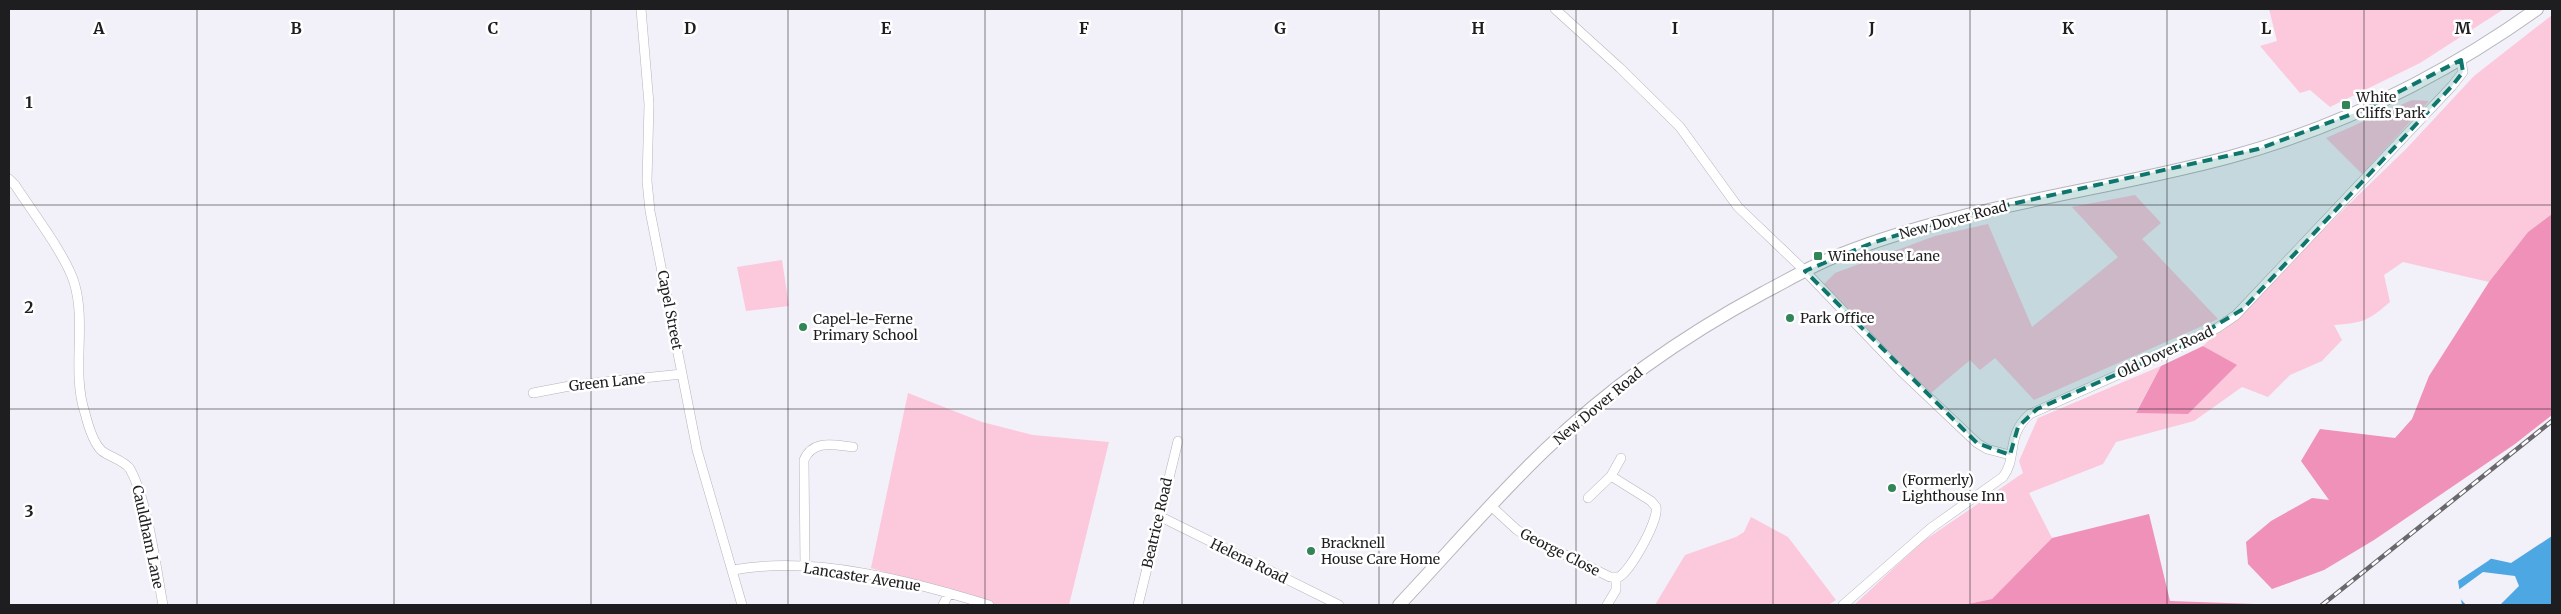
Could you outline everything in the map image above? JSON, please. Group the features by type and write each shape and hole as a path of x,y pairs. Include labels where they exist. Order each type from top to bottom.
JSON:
{"main road":[{"name":"New Dover Road","path":"1399,605 1490,506 1573,424 1642,368 1728,312 1805,271 1872,243 1958,216 2186,168 2258,149 2363,110 2461,60 2537,9"}],"street":[{"name":"Capel Street","path":"641,9 649,104 648,196 701,464 742,605"},
{"path":"1554,9 1620,68 1680,127 1738,207 1805,271 1901,371 1977,443 1987,449 2010,455"},
{"name":"Old Dover Road","path":"1843,605 1931,528 2003,477 2008,469 2013,437 2018,427 2034,411 2180,348 2217,328 2243,309 2452,86 2463,72 2461,60"},
{"name":"Cauldham Lane","path":"9,179 30,208 74,281 79,325 79,389 84,412 100,450 128,466 135,478 149,533 163,605"},
{"name":"Green Lane","path":"533,393 575,385 682,374"},
{"name":"Beatrice Road","path":"1138,605 1178,441"},
{"path":"805,566 804,460 809,450 820,445 853,447"},
{"path":"1588,498 1611,476 1621,458"},
{"name":"George Close","path":"1490,506 1522,534 1608,576 1616,577 1623,574 1629,568 1656,518 1657,510 1652,501 1611,476"},
{"name":"Helena Road","path":"1159,516 1339,605"},
{"name":"Lancaster Avenue","path":"733,570 759,567 805,566 881,577 949,593 989,605"},
{"path":"1606,605 1616,590 1616,577"},
{"path":"943,605 949,593"}],"highlighted area":[{"path":"2461,60 2463,72 2452,86 2243,309 2180,347 2037,409 2018,427 2010,455 1977,443 1805,271 1872,243 1958,216 2258,149 2363,110"}],"shaded area":[{"path":"2269,9 2504,9 2420,63 2330,107 2310,90 2300,93 2260,46 2277,41"},
{"path":"2552,15 2552,214 2528,232 2489,282 2403,262 2384,275 2390,302 2365,320 2334,325 2342,340 2322,361 2290,375 2268,397 2242,387 2194,421 2116,442 2103,464 2029,493 2052,538 1992,599 1963,605 1854,605 1922,542 2023,473 2019,461 2038,418 2161,366 2136,412 2236,365 2203,346 2407,148 2474,76"},
{"path":"2412,100 2429,101 2362,174 2326,138"},
{"path":"2135,195 2161,223 2142,239 2218,319 2034,400 1995,358 1980,370 1970,360 1931,393 1822,286 1835,273 1935,236 1988,224 2032,327 2118,257 2072,207"},
{"path":"2552,214 2552,415 2515,444 2374,540 2324,570 2272,589 2248,564 2246,542 2271,521 2312,498 2329,500 2301,461 2320,429 2395,438 2412,419 2429,376 2489,282 2528,232"},
{"path":"782,260 789,306 746,311 737,267"},
{"path":"2203,346 2237,365 2188,414 2136,413 2161,366"},
{"path":"908,393 982,422 1033,435 1109,442 1069,605 992,605 871,568"},
{"path":"2149,514 2170,601 2255,604 1963,605 1992,599 2052,538"},
{"path":"1751,517 1788,537 1836,600 1828,605 1655,605 1685,555 1736,537 1744,532"}],"water":[{"path":"2552,509 2552,605 2462,605 2458,581 2488,561"}],"pier":[{"path":"2552,507 2552,536 2511,563 2488,558"},
{"path":"2483,572 2515,576 2519,586 2500,605 2466,605 2458,596 2457,591"}],"railway":[{"path":"2322,605 2552,421"}],"place":[{"name":"White Cliffs Park","path":"2346,105"},
{"name":"Winehouse Lane","path":"1818,256"},
{"name":"Park Office","path":"1790,318"},
{"name":"Capel-le-Ferne Primary School","path":"803,327"},
{"name":"(Formerly) Lighthouse Inn","path":"1892,488"},
{"name":"Bracknell House Care Home","path":"1311,551"}]}
